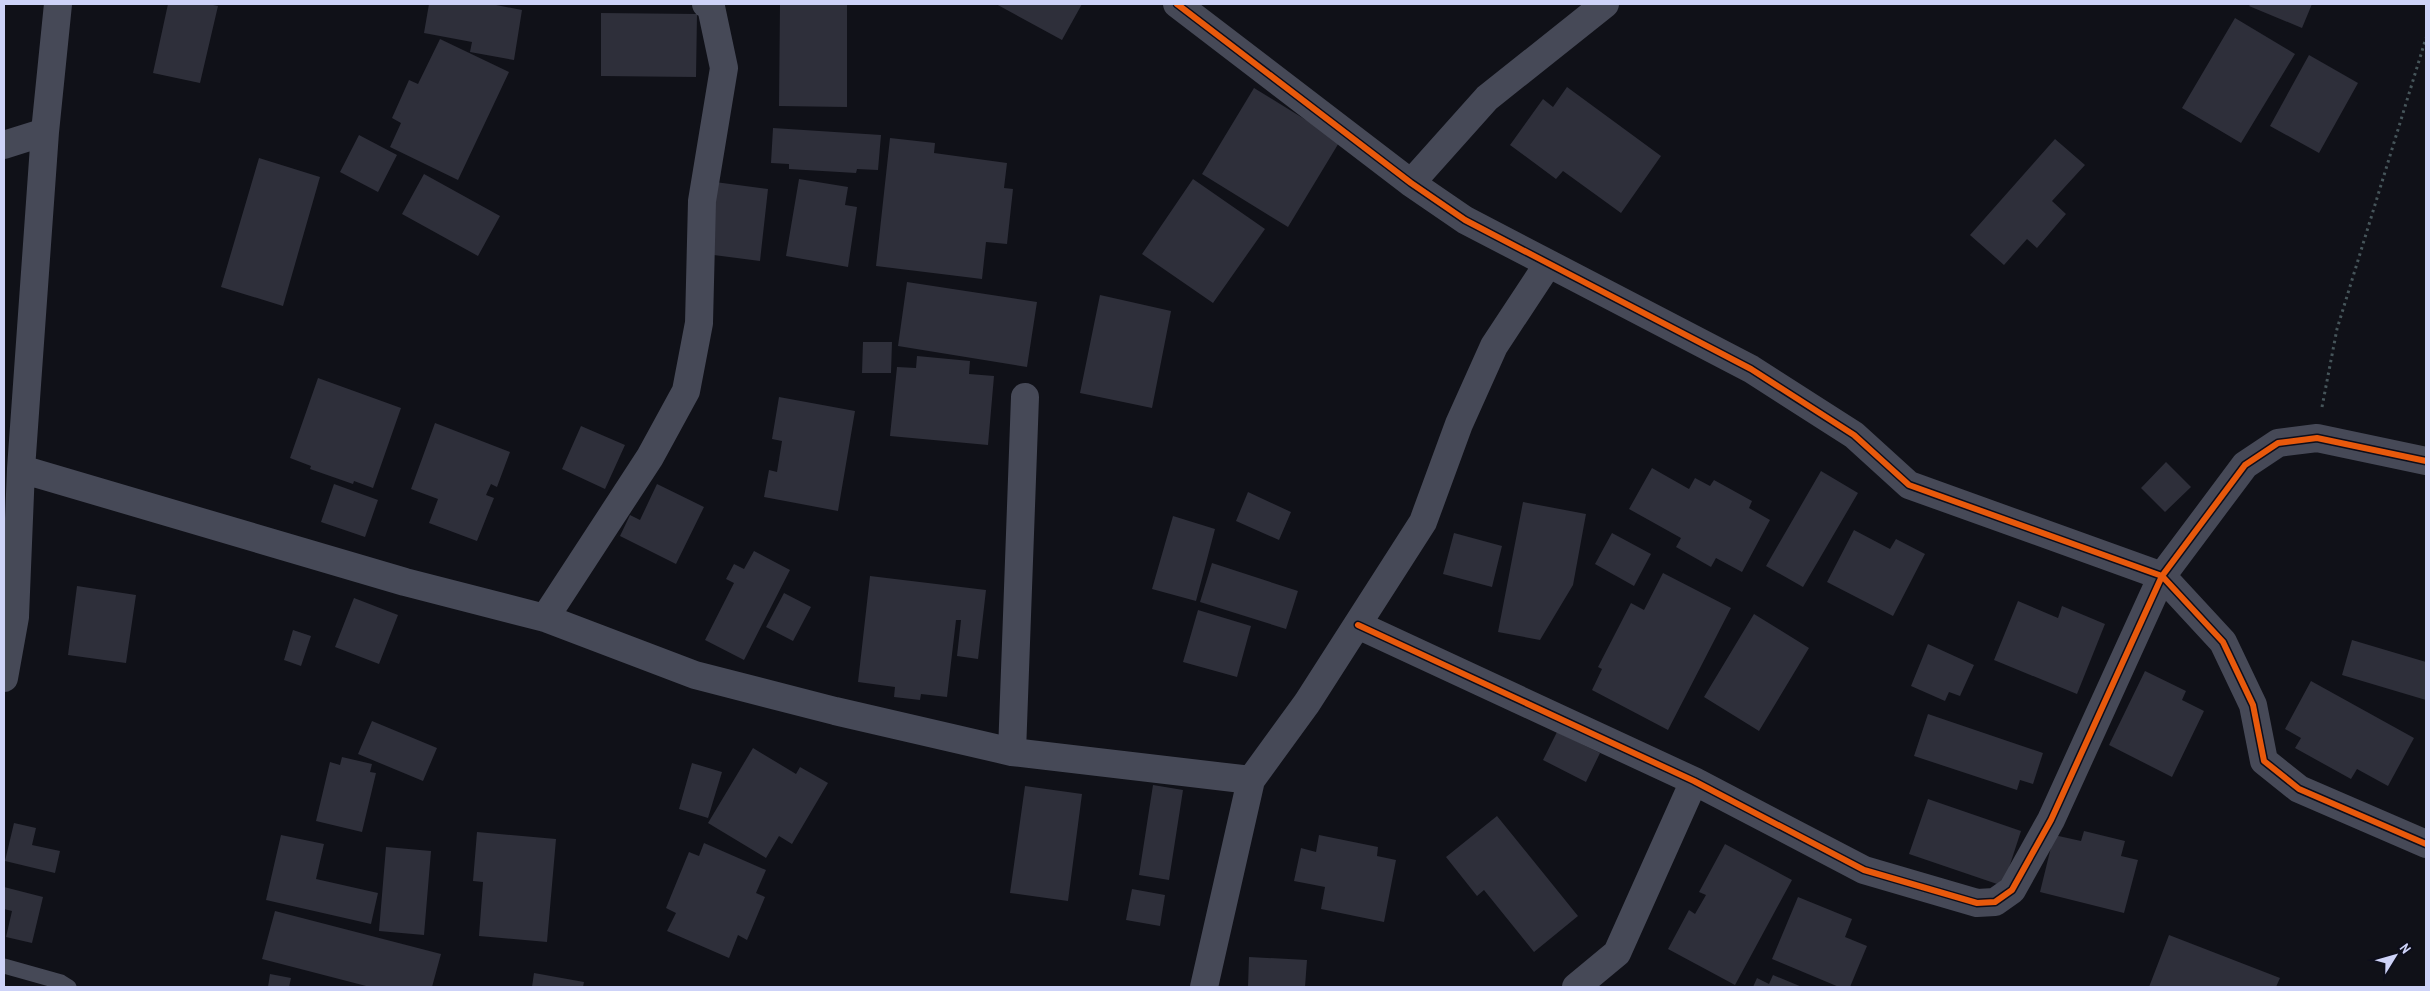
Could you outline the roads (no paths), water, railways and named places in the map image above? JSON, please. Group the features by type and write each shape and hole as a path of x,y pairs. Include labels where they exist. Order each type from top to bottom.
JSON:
{"street":[{"path":"4,678 15,617 21,469 45,132 58,4"},
{"path":"545,618 650,457 686,391 699,323 702,201 724,68 711,7 706,4"},
{"path":"1177,4 1411,183 1465,220 1751,369 1854,435 1909,485 2162,576 2224,642 2253,705 2264,760 2299,789 2426,844"},
{"path":"1411,183 1487,98 1605,4"},
{"path":"4,145 45,132"},
{"path":"1204,987 1251,780 1307,703 1423,522 1459,424 1494,346 1548,264"},
{"path":"1012,752 1025,397"},
{"path":"1358,625 1694,781 1864,870 1977,903 1995,902 2012,890 2051,820 2162,576 2245,465 2278,443 2317,438 2426,461"},
{"path":"21,469 405,582 545,618 695,674 835,711 1012,752 1251,780"},
{"path":"1576,987 1617,953 1694,781"}],"lane":[{"path":"4,966 61,982 69,987"}]}
